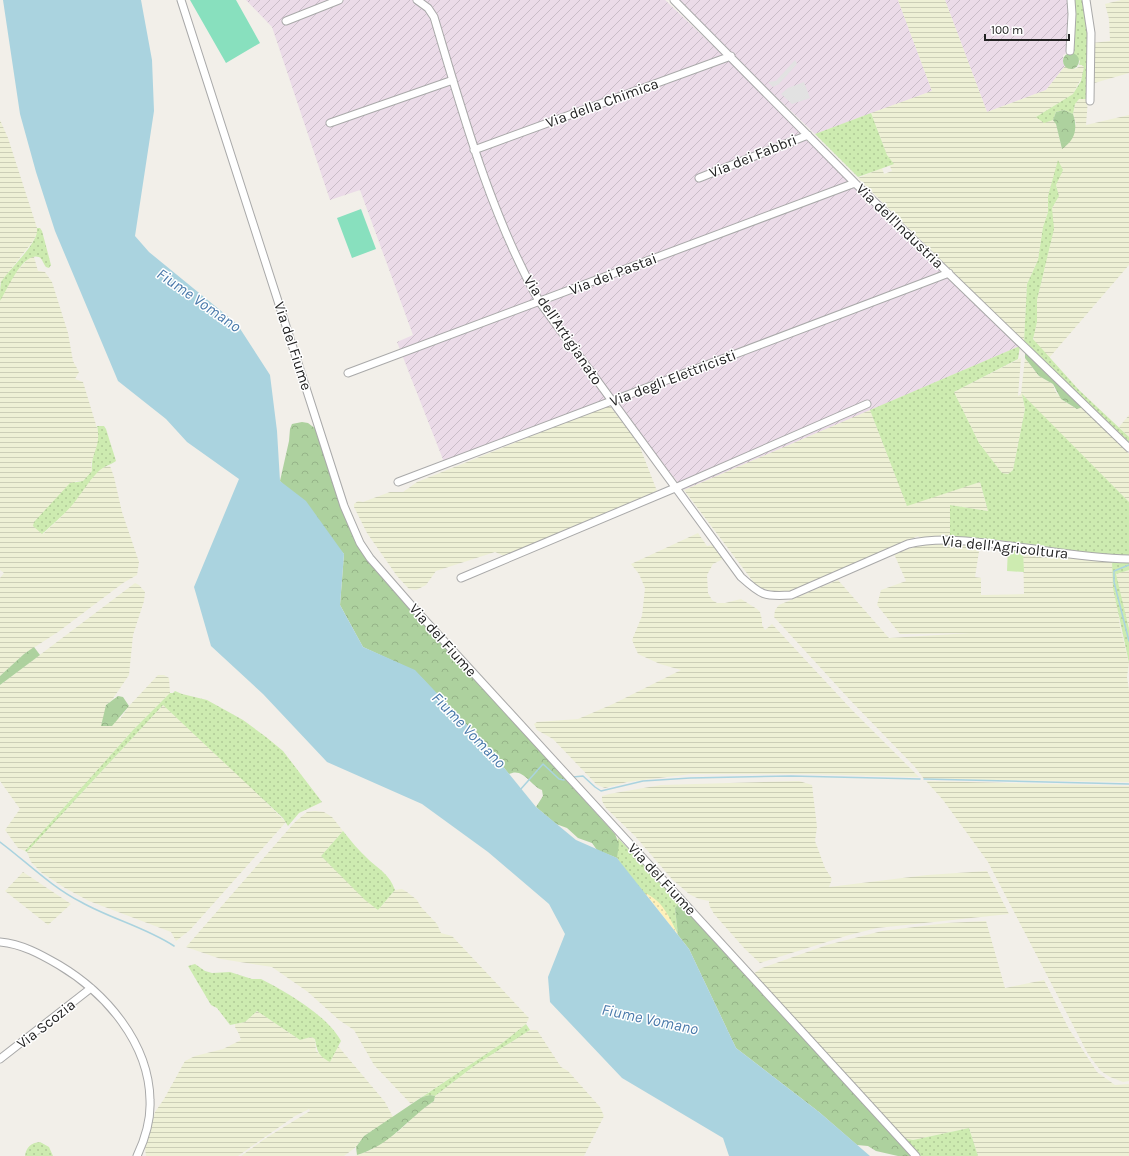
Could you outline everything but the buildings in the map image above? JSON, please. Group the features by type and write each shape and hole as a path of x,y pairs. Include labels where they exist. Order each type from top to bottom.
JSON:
{"street":[{"name":"Via del Fiume","path":"181,0 344,506 360,543 370,558 412,606 537,745 916,1156"},
{"path":"286,21 339,0"},
{"name":"Via dell'Artigianato","path":"417,0 428,8 434,17 474,150 522,271 539,301 741,578 758,592 771,597"},
{"name":"Via dell'Industria","path":"674,0 855,183 1129,448"},
{"path":"1070,51 1072,14 1071,0"},
{"path":"1086,0 1091,33 1090,101"},
{"name":"Via della Chimica","path":"474,150 731,56"},
{"path":"330,123 453,80"},
{"name":"Via dei Fabbri","path":"699,178 808,135"},
{"name":"Via dei Pastai","path":"348,372 855,183"},
{"name":"Via degli Elettricisti","path":"398,482 949,273"},
{"path":"461,578 675,488 866,404"},
{"name":"Via dell'Agricoltura","path":"771,597 791,595 908,544 923,541 945,540 974,542 1096,558 1129,559"},
{"path":"0,942 21,946 71,972 91,988 112,1009 127,1029 138,1049 146,1072 150,1092 150,1111 138,1156"},
{"name":"Via Scozia","path":"0,1059 91,988"}],"shaded area":[{"path":"246,0 665,0 811,139 1020,346 684,490 612,400 444,462 397,342 413,335 360,190 330,200 272,27"},
{"path":"675,0 898,0 932,91 815,134"},
{"path":"945,0 1070,0 1069,52 1063,55 1063,63 1065,66 1046,90 987,112"},
{"path":"795,60 797,64 779,84 773,87 768,82 776,81"},
{"path":"804,82 810,98 792,104 781,94 788,88"}],"green space":[{"path":"190,0 236,0 260,43 226,63"},
{"path":"898,0 945,0 987,112 1046,90 1065,66 1075,69 1082,65 1084,67 1083,75 1073,94 1036,117 1053,120 1056,123 1062,149 1076,124 1073,114 1075,104 1079,99 1088,99 1086,125 1129,115 1129,265 1049,358 1035,343 1033,335 1037,322 1037,300 1051,241 1052,208 1059,196 1056,185 1059,177 1053,179 1048,196 1048,212 1043,227 1038,260 1027,284 1024,342 858,178 882,168 884,174 892,171 890,166 893,164 887,155 871,113 932,91"},
{"path":"1072,0 1085,0 1089,37 1088,99 1079,99 1075,104 1073,114 1064,110 1056,112 1053,120 1044,123 1036,117 1073,94 1081,81 1084,67 1079,65 1080,61 1071,53"},
{"path":"1121,0 1129,0 1129,73 1091,84 1092,43 1110,41 1109,19 1105,4"},
{"path":"1068,53 1074,53 1079,58 1077,67 1074,69 1068,69 1063,64 1063,58"},
{"path":"1064,110 1073,114 1075,129 1073,138 1062,149 1056,124 1053,120 1056,112"},
{"path":"871,113 887,155 894,164 858,177 815,134"},
{"path":"0,120 8,138 38,231 33,241 0,283"},
{"path":"1058,160 1063,170 1056,185 1059,196 1052,208 1054,229 1037,300 1037,322 1033,339 1079,390 1129,437 1129,442 1024,342 1027,284 1038,260 1043,227 1048,212 1048,196"},
{"path":"361,209 376,249 352,258 337,218"},
{"path":"37,228 40,228 42,231 51,265 49,268 46,267 39,257 33,257 27,260 21,265 0,301 1,282 34,241 37,234"},
{"path":"32,256 34,257 38,271 45,272 52,282 68,333 73,361 79,372 75,379 83,382 100,438 91,464 92,471 83,481 76,481 34,522 43,534 60,518 79,496 86,484 101,468 110,466 122,512 139,562 137,575 123,583 58,632 24,654 0,676 0,578 4,573 0,570 0,301 12,277"},
{"path":"1020,346 1018,359 954,392 979,443 1002,473 1008,474 1013,470 1025,409 1022,394 1129,502 1129,555 1113,556 998,540 950,537 950,505 988,511 980,482 907,506 870,410"},
{"path":"1025,352 1083,407 1077,409 1061,399 1053,384 1039,376 1025,358"},
{"path":"1021,358 1018,396 1021,394 1025,358 1039,376 1053,384 1055,391 1064,401 1077,409 1083,407 1129,454 1129,502 1022,395 1025,409 1013,470 1008,474 1002,473 979,443 954,392"},
{"path":"609,405 638,442 657,491 504,556 495,552 436,571 426,585 416,590 409,589 397,576 367,533 354,507 354,504 358,501 363,502 390,492 403,492 417,482"},
{"path":"870,410 907,505 980,482 988,511 950,505 950,537 918,536 791,592 777,592 763,589 755,584 684,490"},
{"path":"1129,415 1129,437 1119,427"},
{"path":"302,422 308,423 316,429 345,517 401,598 615,834 619,844 617,858 597,850 592,843 578,838 567,828 556,824 536,807 543,796 542,790 518,773 514,772 509,774 484,743 415,671 363,647 340,605 344,554 280,481 289,441 290,429 292,424"},
{"path":"97,426 104,426 106,429 116,461 97,473 71,507 42,534 33,526 34,522 70,483 83,481 92,471 93,459 98,439"},
{"path":"698,533 707,546 713,545 723,559 713,564 707,575 708,593 712,600 717,603 725,603 741,599 757,609 760,612 762,625 765,630 772,624 852,710 919,777 809,774 691,774 627,782 605,788 597,785 553,739 537,730 534,724 537,722 578,719 613,704 681,670 660,664 638,654 632,640 642,616 645,588 639,574 631,564"},
{"path":"945,543 980,545 975,577 981,578 981,595 1024,594 1023,550 1112,561 1120,627 1129,663 1127,677 1129,690 1129,782 924,779 915,767 850,700 774,617 775,610 779,605 838,580 889,638 970,633 900,634 877,605 881,590 906,581 894,554 924,544"},
{"path":"1008,547 1023,550 1024,572 1007,571"},
{"path":"1129,560 1129,570 1116,574 1129,629 1129,663 1113,588 1112,561"},
{"path":"1122,570 1129,570 1129,629 1116,578 1116,574"},
{"path":"135,583 145,592 144,601 133,635 129,675 112,700 106,705 120,719 129,706 158,675 164,675 169,678 170,693 133,730 25,851 18,848 5,830 20,809 0,781 0,685"},
{"path":"34,647 40,655 0,685 0,676"},
{"path":"175,691 207,700 243,720 266,737 283,751 322,802 299,813 288,826 283,818 163,705 27,852 25,851 133,730 170,693"},
{"path":"118,696 123,697 129,706 112,726 101,726 106,705"},
{"path":"163,705 214,751 286,822 190,930 176,941 171,932 89,901 65,888 42,873 31,862 27,852"},
{"path":"799,781 812,785 817,827 815,841 825,868 832,879 829,887 927,875 987,871 1009,914 877,928 849,935 760,963 745,949 714,914 709,905 709,901 699,899 689,894 672,879 635,836 606,808 602,801 602,796 609,794 661,785"},
{"path":"926,781 1129,786 1129,1081 1123,1082 1110,1077 1101,1071 1088,1054 988,862 943,800"},
{"path":"307,812 324,812 332,817 343,831 321,856 378,910 395,890 402,889 407,892 417,900 421,907 437,924 441,933 452,936 529,1018 526,1024 501,1044 411,1104 374,1065 354,1030 339,1020 308,992 272,967 221,959 186,947 294,823"},
{"path":"343,831 362,853 387,876 393,885 395,890 378,910 365,900 321,856"},
{"path":"618,838 679,903 675,908 678,935 663,909 652,898 639,892 617,858"},
{"path":"23,872 71,904 48,925 5,891"},
{"path":"679,903 911,1156 898,1156 876,1151 868,1146 857,1145 819,1112 736,1048 689,949 678,935 675,908"},
{"path":"986,921 1005,988 1044,980 1069,1029 1097,1072 1115,1085 1129,1084 1129,1156 978,1156 969,1128 913,1140 903,1138 753,974 762,968 827,945 882,931 947,923"},
{"path":"195,964 205,971 212,973 230,972 252,979 261,979 282,990 305,1005 326,1022 341,1041 330,1062 323,1058 319,1053 315,1039 311,1037 300,1040 257,1011 245,1022 230,1025 217,1008 211,1005 188,966"},
{"path":"257,1011 300,1040 311,1037 315,1039 316,1051 330,1062 338,1046 385,1102 393,1117 364,1136 356,1147 344,1156 241,1156 266,1138 310,1111 309,1109 295,1116 238,1156 146,1156 145,1148 155,1112 185,1061 195,1056 223,1049 241,1040 235,1024 245,1022"},
{"path":"526,1024 530,1030 474,1066 435,1096 430,1095 422,1097 501,1044"},
{"path":"530,1030 537,1030 561,1067 568,1071 600,1107 604,1116 584,1156 355,1156 371,1150 399,1131 421,1110 434,1101 435,1096 474,1066"},
{"path":"430,1095 435,1096 434,1101 398,1131 380,1145 357,1155 356,1147 364,1136 422,1097"},
{"path":"969,1128 978,1156 920,1156 903,1138 913,1140"},
{"path":"40,1142 49,1147 53,1156 25,1156 26,1150 30,1146 34,1143"}],"sand":[{"path":"645,893 661,905 669,916 678,935"}],"water":[{"name":"Fiume Vomano","path":"3,0 141,0 152,60 154,111 135,236 149,252 237,324 270,375 277,431 280,481 306,501 344,554 340,605 363,647 415,670 484,743 536,807 576,840 617,858 689,949 736,1048 819,1112 870,1156 729,1156 723,1138 622,1078 550,1002 548,977 565,934 549,904 488,852 422,804 327,762 263,694 211,646 194,587 239,479 187,442 166,419 118,381 55,231 36,172 20,114"}],"waterway":[{"path":"1129,565 1114,571 1114,582 1129,641"},
{"path":"520,790 543,764 559,779 564,780"},
{"path":"573,777 583,776 601,791 643,781 690,778 791,776 920,779"},
{"path":"924,779 1129,784"},
{"path":"0,842 70,896 92,908 163,939 174,946"}]}
